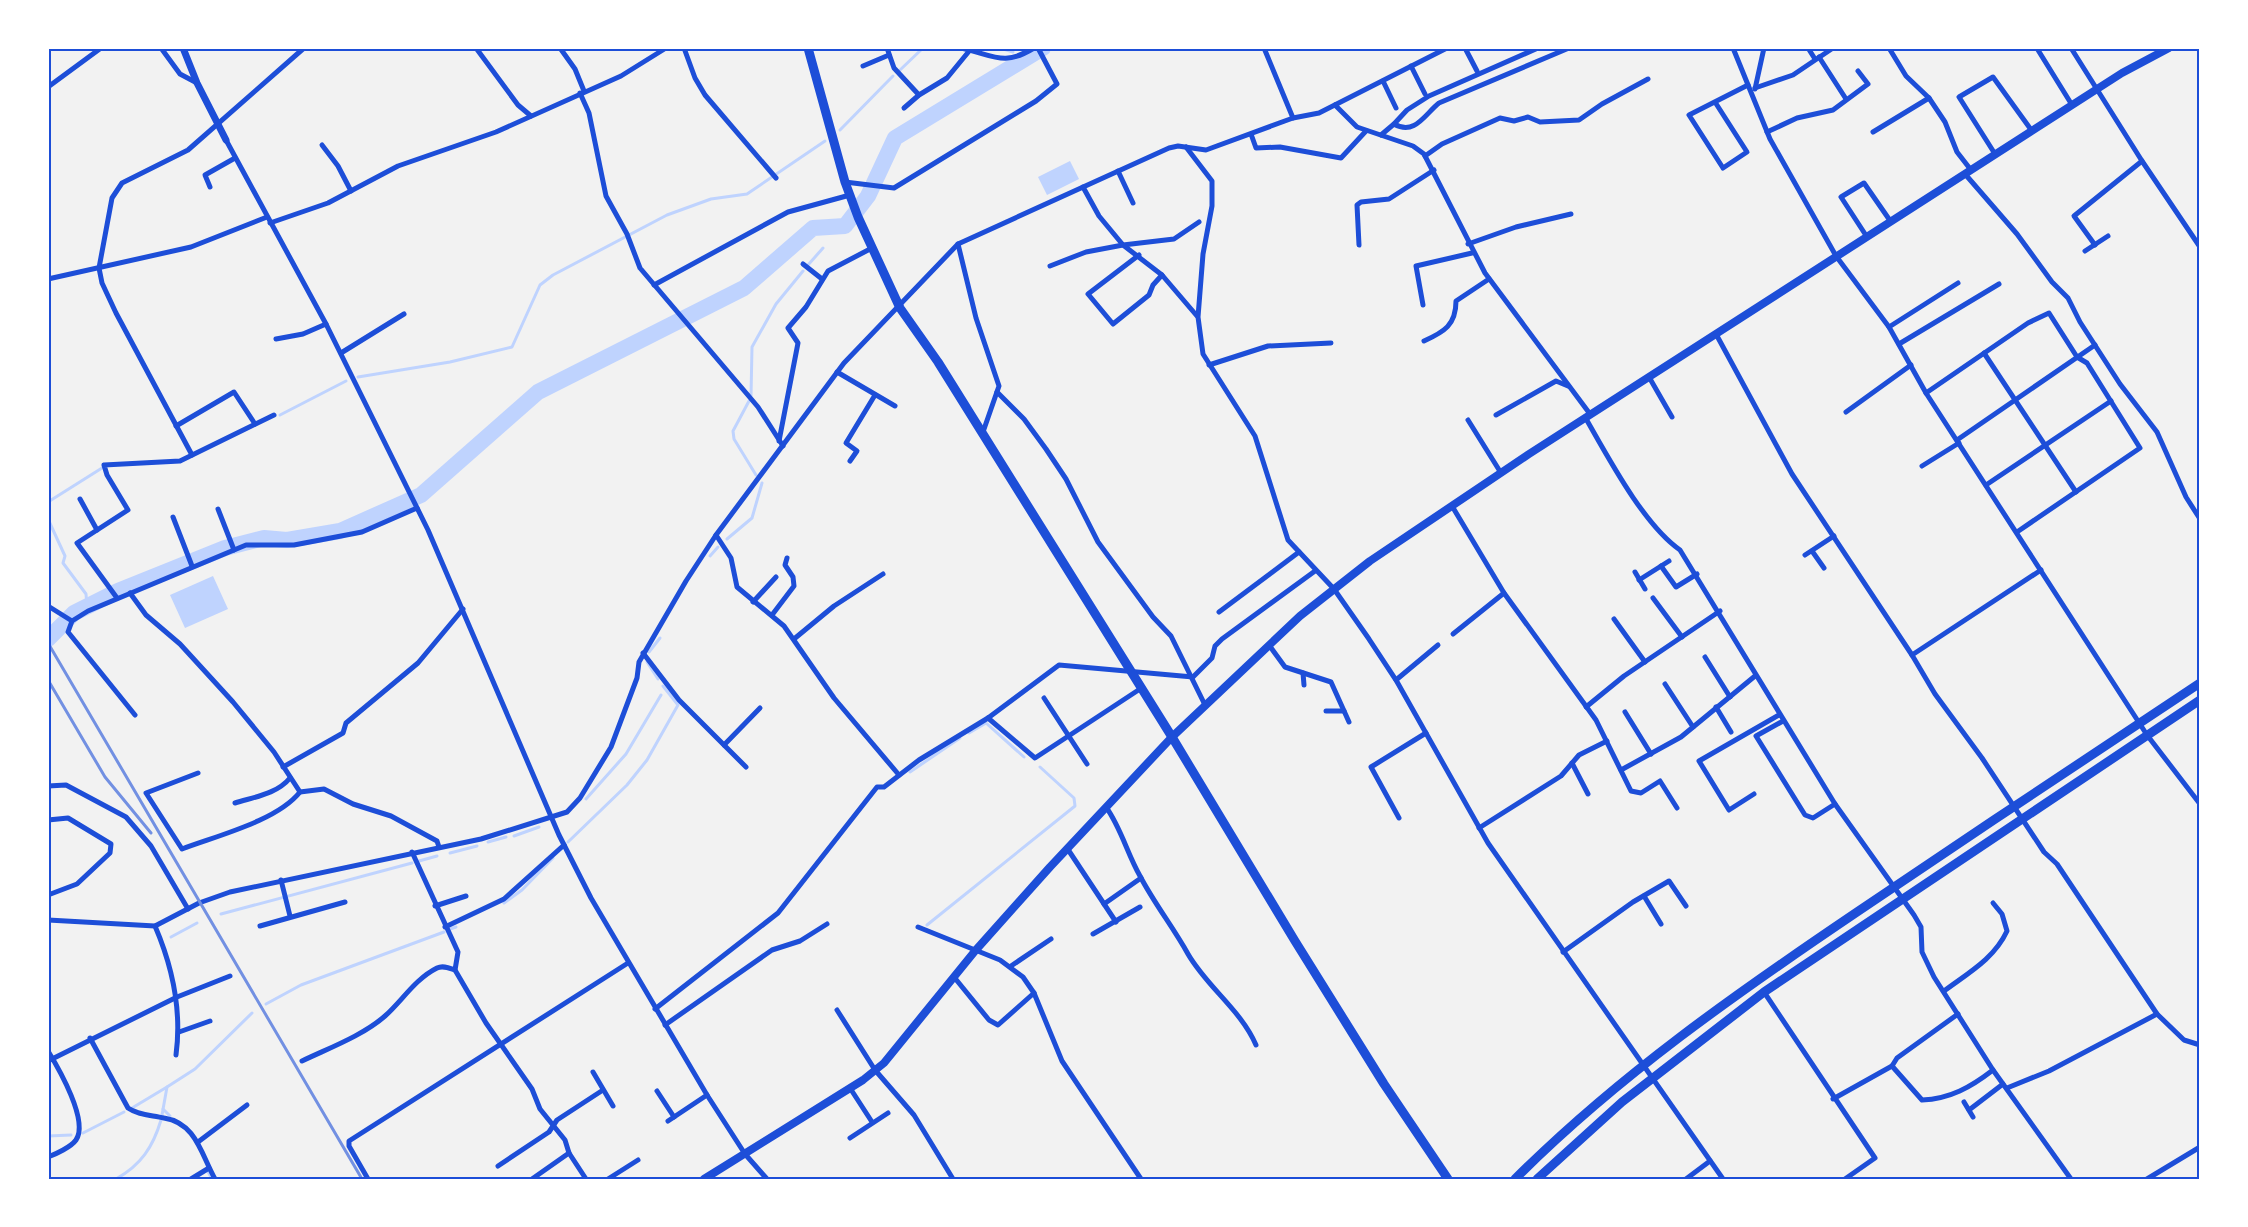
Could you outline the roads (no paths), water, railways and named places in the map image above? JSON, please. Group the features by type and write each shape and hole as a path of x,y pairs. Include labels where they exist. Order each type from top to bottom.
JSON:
{"main road":[{"path":"808,48 851,199 900,308 1172,737 1384,1084 1448,1179"},
{"path":"704,1179 850,1088 896,1052 975,951 1067,848 1172,737 1269,645 1334,589 1452,506 1648,376 2097,89 2169,48"},
{"path":"1515,1179 1643,1066 1700,1020 1894,887 2200,683"},
{"path":"1537,1179 1652,1078 1764,992 2200,700"}],"street":[{"path":"48,87 101,48"},
{"path":"162,48 180,74 197,83"},
{"path":"183,48 218,125 326,324 416,507 463,609 564,845 628,963 707,1095 745,1154 767,1179"},
{"path":"192,455 116,313 99,268 112,198 116,189 133,177 172,160 218,125 304,48"},
{"path":"476,48 518,105 531,116"},
{"path":"560,48 575,69 589,113 606,196 628,237 638,263 758,407 781,444"},
{"path":"270,223 314,210 398,166 463,146 531,116 621,76 666,48"},
{"path":"684,48 694,78 705,95 776,178"},
{"path":"887,48 900,76 919,95"},
{"path":"845,182 894,188 1056,87 1037,50 1008,60 961,48"},
{"path":"1264,48 1293,118"},
{"path":"48,920 155,926 213,897 281,880 480,839 567,812 576,804 610,747 637,678 643,653 716,535 781,444 837,372 900,308 958,244 1169,148 1186,147 1206,150 1293,118 1319,113 1447,48"},
{"path":"1465,48 1477,70"},
{"path":"1381,135 1407,110 1429,96 1524,51 1538,48"},
{"path":"1394,124 1401,128 1410,128 1425,120 1431,110 1439,104 1569,48"},
{"path":"1733,48 1767,132 1836,256 1889,327 1926,393 2139,723 2200,804"},
{"path":"1753,96 1764,48"},
{"path":"1808,48 1846,99"},
{"path":"1755,88 1793,75 1833,48"},
{"path":"1889,48 1906,76 1929,98 1945,122 1968,172 2018,234 2052,282 2068,298 2095,345 2157,432 2186,497 2200,519"},
{"path":"2071,48 2142,161 2200,247"},
{"path":"904,108 919,95 947,78 970,50"},
{"path":"2038,50 2072,105"},
{"path":"863,66 889,55"},
{"path":"1411,66 1425,94"},
{"path":"1767,132 1797,118 1833,110 1868,84 1858,71"},
{"path":"1995,154 1959,97 1993,76 2032,131"},
{"path":"1425,156 1442,144 1500,118 1514,121 1528,117 1540,122 1579,120 1602,104 1648,79"},
{"path":"1383,81 1396,108"},
{"path":"1715,102 1747,152 1723,168 1689,115 1748,85"},
{"path":"1873,132 1929,98"},
{"path":"1335,105 1357,127 1413,146 1425,156 1434,170 1472,253 1570,387 1612,464 1667,540 1680,550 1720,611 1755,676 1835,804 1921,927 1922,952 1958,1014 1994,1070 2071,1179"},
{"path":"1251,134 1257,148 1280,147 1341,158 1366,131"},
{"path":"322,145 338,166 351,191"},
{"path":"1186,147 1212,181 1212,206 1203,254 1198,317 1203,354 1255,436 1288,540 1334,589 1396,680 1479,828 1563,952 1723,1179"},
{"path":"210,187 205,176 235,158"},
{"path":"2095,245 2074,216 2142,161"},
{"path":"1359,245 1357,205 1361,202 1389,199 1434,170"},
{"path":"1118,171 1133,203"},
{"path":"1867,237 1841,197 1864,183 1891,222"},
{"path":"1083,187 1099,216 1123,245 1139,255 1162,275 1198,317"},
{"path":"654,285 788,212 851,199"},
{"path":"1468,244 1516,227 1571,214"},
{"path":"48,279 191,247 267,217"},
{"path":"1050,266 1086,252 1174,239 1199,222"},
{"path":"2085,251 2108,236"},
{"path":"958,244 976,318 996,374 997,392 982,434"},
{"path":"781,444 798,343 788,328 806,307 828,271 872,248"},
{"path":"1423,305 1416,266 1472,253"},
{"path":"1139,255 1088,294 1113,324 1149,295 1153,285 1162,275"},
{"path":"803,264 822,279"},
{"path":"1424,341 1441,334 1449,327 1456,312 1456,301 1489,279"},
{"path":"1889,327 1958,283"},
{"path":"1899,344 1999,284"},
{"path":"1926,393 2028,323 2049,313 2077,357 2087,363 2140,448 2017,532"},
{"path":"341,353 404,314"},
{"path":"276,339 303,334 326,324"},
{"path":"1716,334 1792,474 1912,655 1935,694 2023,818 2044,852 2057,864 2157,1014 2184,1040 2200,1045"},
{"path":"1209,365 1268,346 1331,343"},
{"path":"1922,466 2095,345"},
{"path":"1984,353 2076,492"},
{"path":"1846,412 1911,365"},
{"path":"837,372 895,406"},
{"path":"1648,376 1672,417"},
{"path":"1496,415 1556,381 1570,387"},
{"path":"176,426 234,392 255,424"},
{"path":"997,392 1024,419 1047,449 1066,479 1098,542 1153,617 1171,636 1205,705"},
{"path":"850,461 857,451 846,442 875,395"},
{"path":"1986,485 2111,401"},
{"path":"117,598 77,543 128,510 107,475 104,465 180,461 274,415"},
{"path":"1468,420 1501,473"},
{"path":"80,499 97,530"},
{"path":"1452,506 1504,593 1586,707 1607,741 1631,791 1641,793 1660,781 1677,808"},
{"path":"135,715 68,632 72,621 117,598 246,545 294,545 362,532 416,507"},
{"path":"218,509 234,549"},
{"path":"172,517 192,566"},
{"path":"716,535 731,558 737,588 772,615 794,639 834,698 899,775"},
{"path":"1805,555 1834,536"},
{"path":"1812,551 1824,568"},
{"path":"1219,612 1299,552"},
{"path":"772,615 794,586 793,577 785,565 787,558"},
{"path":"1639,580 1669,561"},
{"path":"1661,566 1676,587 1696,574"},
{"path":"1912,655 2042,570"},
{"path":"1193,677 1212,658 1215,646 1222,639 1315,571"},
{"path":"1635,572 1645,589"},
{"path":"794,639 834,606 883,574"},
{"path":"753,602 776,577"},
{"path":"130,593 146,615 180,644 233,702 300,792"},
{"path":"1453,634 1504,593"},
{"path":"1653,598 1682,637"},
{"path":"48,606 72,621"},
{"path":"283,767 343,733 346,723 418,663 463,609"},
{"path":"1586,707 1645,662 1720,611"},
{"path":"1614,619 1645,662"},
{"path":"1269,645 1284,667 1331,682 1349,722"},
{"path":"1396,680 1438,645"},
{"path":"643,653 679,700 746,767"},
{"path":"1706,657 1731,697"},
{"path":"655,1009 778,914 876,787 884,787 988,717 1059,665 1193,677"},
{"path":"1303,673 1304,685"},
{"path":"1620,770 1681,737 1755,676"},
{"path":"1665,684 1693,727"},
{"path":"988,717 1035,758 1140,688"},
{"path":"1044,698 1087,764"},
{"path":"1716,707 1731,732"},
{"path":"724,745 760,708"},
{"path":"1326,711 1344,711"},
{"path":"1625,711 1651,754"},
{"path":"1754,794 1729,810 1699,761 1781,718"},
{"path":"1781,718 1756,736 1805,815 1813,818 1835,804"},
{"path":"1400,818 1371,767 1426,733"},
{"path":"1479,828 1561,776 1579,755 1607,741"},
{"path":"1572,764 1588,794"},
{"path":"198,773 146,793 182,849 271,814 292,801 300,792 324,789 353,804 391,816 437,841 439,847"},
{"path":"235,803 272,792 284,785 290,778"},
{"path":"48,785 66,785 134,824 162,863 188,909"},
{"path":"1106,807 1118,824 1119,837 1141,878 1176,930 1189,956 1228,1007 1242,1020 1256,1045"},
{"path":"48,820 68,818 111,844 110,853 77,884 48,895"},
{"path":"445,927 504,899 564,845"},
{"path":"1067,848 1116,922"},
{"path":"412,852 458,952 454,970"},
{"path":"1104,904 1141,878"},
{"path":"281,880 290,916"},
{"path":"1563,952 1669,881 1686,906"},
{"path":"435,906 466,896"},
{"path":"1644,896 1661,924"},
{"path":"260,926 345,902"},
{"path":"1944,991 1991,957 2002,941 2007,931 2002,914 1993,903"},
{"path":"1093,934 1140,907"},
{"path":"665,1025 772,950 800,941 827,924"},
{"path":"155,926 166,951 177,996 179,1032 176,1055"},
{"path":"918,927 1011,966 1034,993 1062,1061 1141,1179"},
{"path":"1011,966 1051,939"},
{"path":"368,1179 349,1146 349,1141 628,963"},
{"path":"302,1061 339,1044 385,1016 404,994 437,968 445,966 454,970 486,1023 532,1089 540,1109 565,1140 569,1153 586,1179"},
{"path":"51,1061 90,1038 177,996 230,976"},
{"path":"954,977 989,1020 998,1025 1034,993"},
{"path":"1764,992 1833,1099 1875,1158 1845,1179"},
{"path":"837,1010 875,1070 914,1115 953,1179"},
{"path":"1833,1099 1892,1066 1897,1058 1958,1014"},
{"path":"1969,1110 2005,1086 2049,1071 2157,1014"},
{"path":"179,1032 210,1021"},
{"path":"90,1038 128,1108 135,1113 172,1119 183,1124 198,1142 208,1169 215,1179"},
{"path":"48,1051 78,1113 80,1130 75,1142 48,1157"},
{"path":"1892,1066 1922,1100 1942,1099 1966,1089 1994,1070"},
{"path":"593,1072 614,1106"},
{"path":"850,1088 872,1122"},
{"path":"498,1166 549,1132 554,1125 603,1090"},
{"path":"657,1091 671,1119 707,1095"},
{"path":"1964,1102 1973,1117"},
{"path":"198,1142 247,1105"},
{"path":"850,1138 888,1113"},
{"path":"2146,1179 2200,1147"},
{"path":"532,1179 569,1153"},
{"path":"608,1179 638,1160"},
{"path":"1686,1179 1710,1161"},
{"path":"191,1179 208,1169"}],"water":[{"path":"1070,161 1079,179 1047,195 1038,177"},
{"path":"213,576 228,609 185,628 170,595"}],"waterway":[{"path":"900,70 923,48"},
{"path":"1000,48 1013,52"},
{"path":"48,639 74,613 118,591 225,548 264,538 287,540 340,531 421,495 538,392 744,288 813,228 845,226 868,196 895,138 1043,48"},
{"path":"840,130 893,76"},
{"path":"358,377 450,362 512,347 540,285 553,275 667,215 711,199 747,194 825,141"},
{"path":"808,265 823,248"},
{"path":"751,396 752,347 776,304 803,271"},
{"path":"280,415 346,381"},
{"path":"749,401 733,431 734,439 756,475"},
{"path":"48,502 102,468"},
{"path":"727,539 752,518 762,483"},
{"path":"48,519 65,556 63,563 86,594 87,606"},
{"path":"710,556 718,547"},
{"path":"649,652 660,638"},
{"path":"647,662 658,679"},
{"path":"568,842 627,785 647,760 678,705 663,686"},
{"path":"586,799 626,754 661,695"},
{"path":"969,733 986,723 1024,757"},
{"path":"910,772 960,738"},
{"path":"927,925 1075,806 1074,798 1040,767"},
{"path":"514,836 539,827"},
{"path":"488,842 506,837"},
{"path":"450,853 477,846"},
{"path":"419,861 437,856"},
{"path":"504,903 522,890 553,858"},
{"path":"221,914 412,863"},
{"path":"171,937 197,923"},
{"path":"450,929 456,927"},
{"path":"266,1004 301,985 444,932"},
{"path":"162,1115 167,1087 195,1069 252,1013"},
{"path":"132,1108 167,1087"},
{"path":"163,1109 170,1116"},
{"path":"83,1133 124,1112"},
{"path":"116,1179 132,1168 145,1154 161,1120"},
{"path":"48,1136 71,1135"},
{"path":"207,1170 212,1179"}],"railway":[{"path":"48,643 362,1179"},
{"path":"48,680 105,777 151,833"}]}
